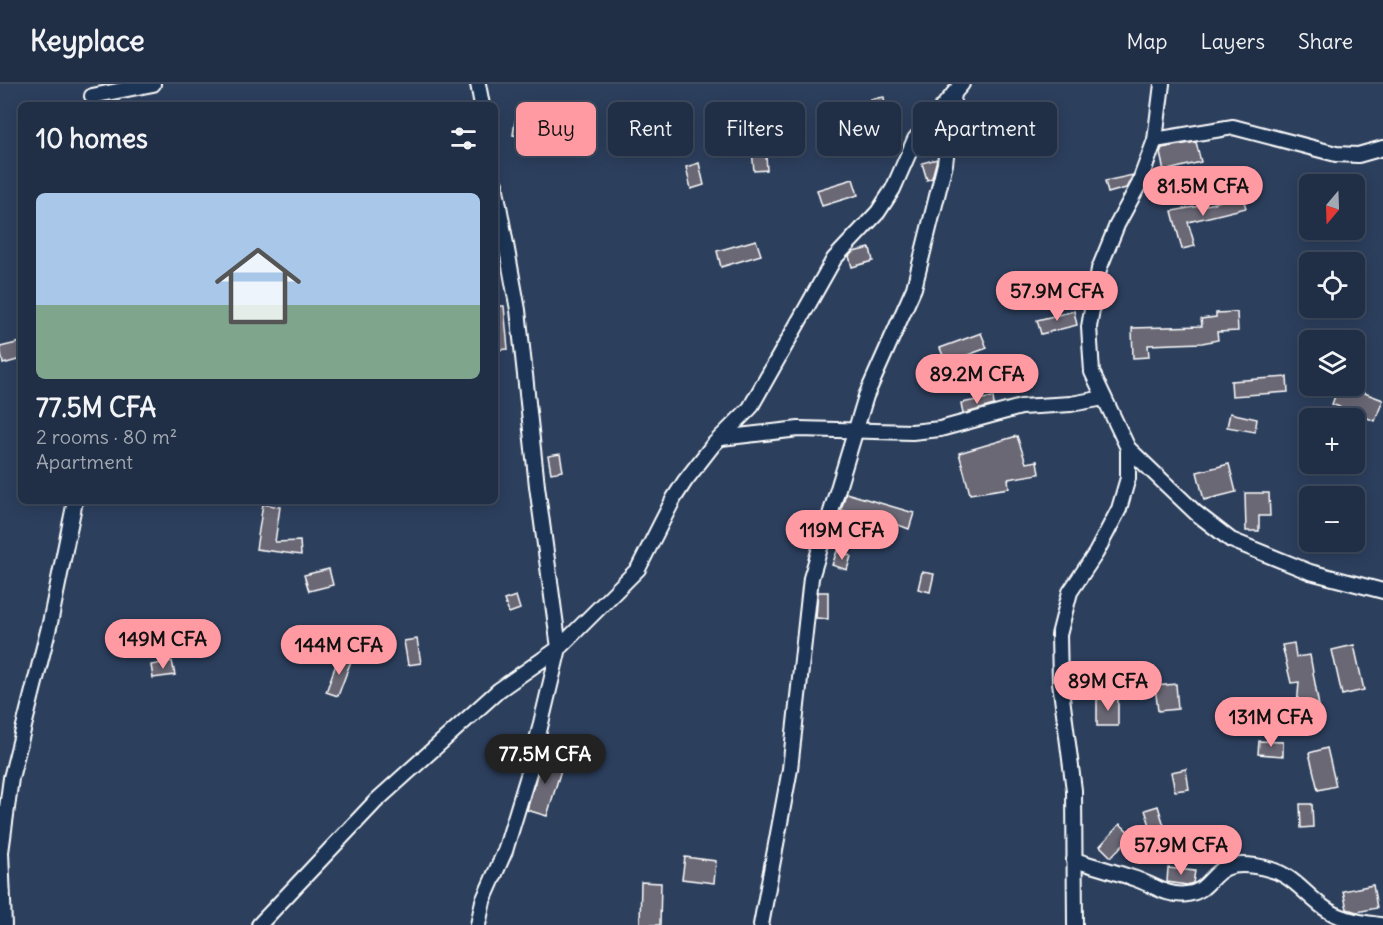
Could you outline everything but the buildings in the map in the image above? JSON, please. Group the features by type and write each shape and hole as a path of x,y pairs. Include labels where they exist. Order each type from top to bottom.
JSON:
{"street":[{"path":"92,95 153,84"},
{"path":"478,84 481,102"},
{"path":"1162,84 1155,140 1138,186 1117,225 1099,269 1089,327 1092,372 1128,448 1196,513 1231,540 1310,572 1383,591"},
{"path":"760,925 790,769 811,578 866,396 914,288 945,164 958,88"},
{"path":"259,925 376,801 500,690 558,648 638,569 674,498 712,445 750,408 834,259 878,212 893,189 915,139 958,88"},
{"path":"1155,140 1233,127 1336,154 1358,155 1383,148"},
{"path":"478,925 483,902 505,851 527,779 558,648 538,498 518,310 498,200"},
{"path":"721,438 799,429 912,432 940,429 1021,406 1071,404 1104,398"},
{"path":"1075,925 1074,790 1060,682 1059,635 1070,592 1096,553 1119,509 1128,478 1128,448"},
{"path":"4,925 2,852 11,778 50,623 74,504"},
{"path":"1074,860 1137,879 1167,893 1187,895 1199,891 1219,870 1233,864 1277,870 1291,878 1324,908 1341,917 1380,925"}]}
